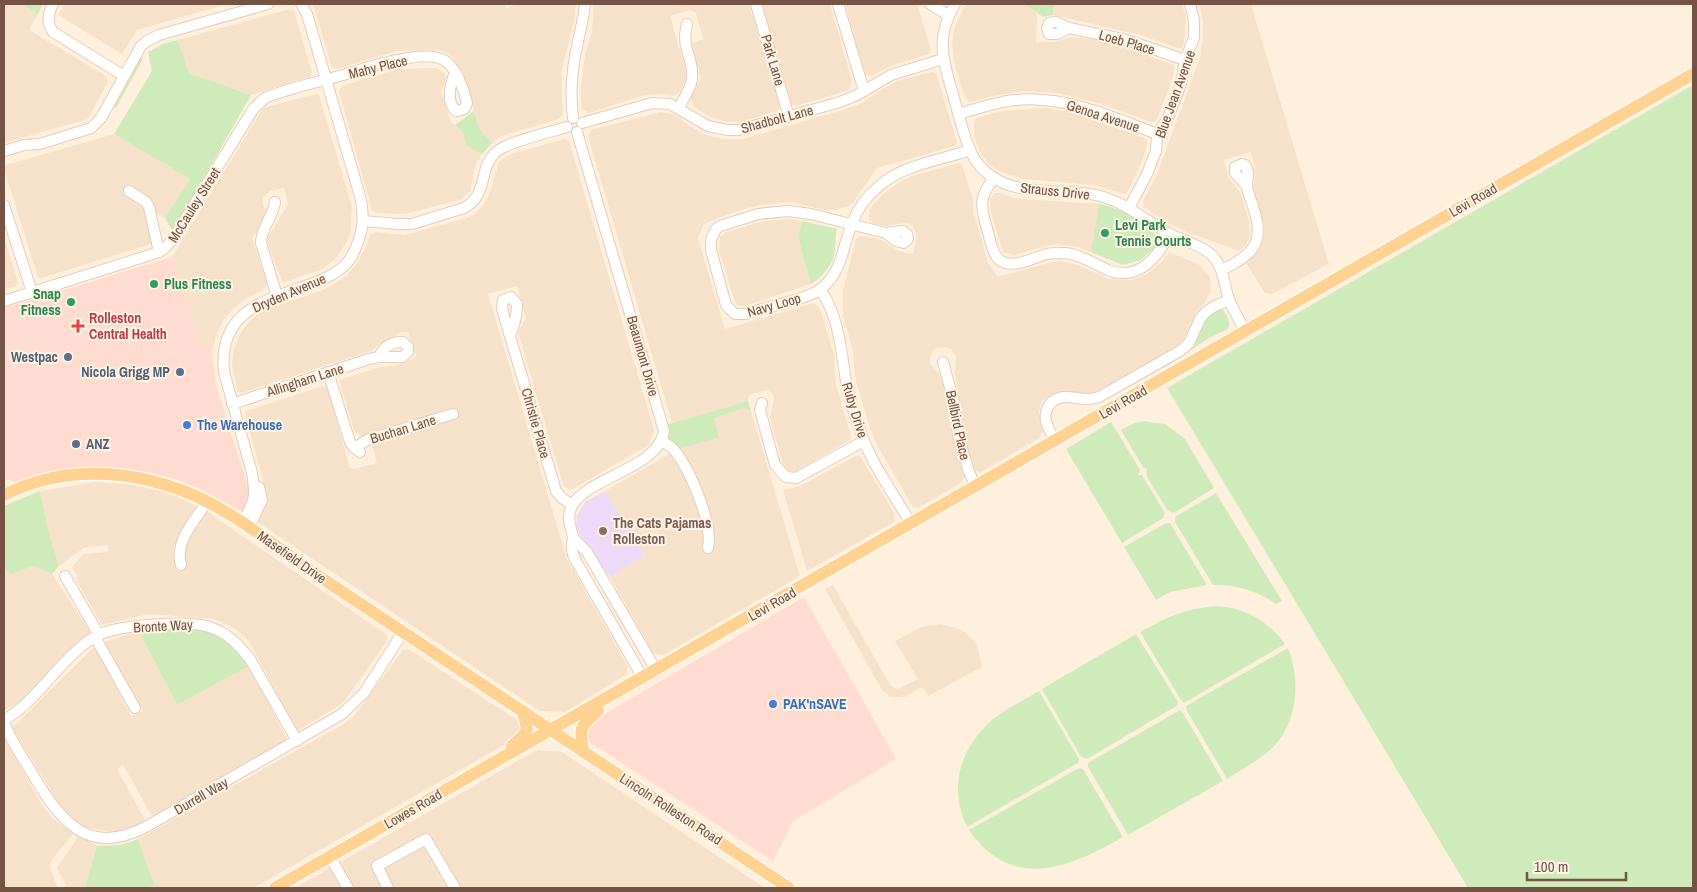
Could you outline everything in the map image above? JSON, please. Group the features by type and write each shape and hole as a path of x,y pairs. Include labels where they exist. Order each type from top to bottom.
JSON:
{"main road":[{"name":"Levi Road","path":"552,730 1693,74"},
{"name":"Masefield Drive","path":"4,495 45,480 93,473 130,476 164,484 207,502 245,525 552,730"},
{"path":"583,751 581,732 583,725 598,712 602,701"},
{"path":"507,755 513,743 525,734 527,729 523,711"},
{"name":"Lincoln Rolleston Road","path":"552,730 789,888"},
{"name":"Lowes Road","path":"275,888 552,730"}],"street":[{"path":"53,4 48,20 53,32 124,76"},
{"path":"4,151 24,145 40,144 91,128 101,118 141,46 152,38 268,4"},
{"name":"Dryden Avenue","path":"245,525 255,497 252,473 225,377 223,364 228,337 238,320 260,302 328,277 346,264 353,255 360,237 363,221 362,205 306,14 301,4"},
{"name":"Beaumont Drive","path":"585,4 582,30 573,70 571,96 577,124 663,426 662,441"},
{"name":"Park Lane","path":"756,4 789,117"},
{"path":"838,4 864,91"},
{"path":"930,4 948,15"},
{"name":"Strauss Drive","path":"955,4 948,15 943,40 943,60 970,150 979,166 993,179 1009,186 1100,196 1129,208 1170,234 1208,252 1222,270 1229,300 1245,330"},
{"name":"Blue Jean Avenue","path":"1129,208 1143,185 1150,167 1156,151 1157,134 1167,120 1174,102 1182,78 1185,60 1194,38 1194,20 1190,4"},
{"path":"679,108 692,81 692,71 684,43 687,24"},
{"name":"Loeb Place","path":"1069,28 1127,40 1185,60"},
{"name":"Mahy Place","path":"326,80 402,59 438,58 448,63 455,72"},
{"name":"Shadbolt Lane","path":"577,124 652,103 664,103 679,108 708,126 728,130 750,128 840,102 864,91 891,75 943,60"},
{"name":"McCauley Street","path":"4,301 159,252 168,246 256,105 270,96 326,80"},
{"name":"Genoa Avenue","path":"959,114 1003,102 1032,99 1046,100 1080,106 1157,134"},
{"path":"363,221 412,224 464,208 470,205 479,195 490,159 496,151 505,146 567,127 572,132 577,124"},
{"path":"4,158 27,152 40,144"},
{"name":"Navy Loop","path":"852,224 799,212 777,211 758,214 720,226 711,239 711,250 726,305 735,314 754,311 820,290 838,269 852,224 864,201 885,181 904,170 970,150"},
{"path":"993,179 983,194 983,212 995,255 1001,261 1008,264 1016,264 1046,254 1064,253 1082,257 1117,272 1129,272 1144,267 1154,259 1170,234"},
{"path":"1222,270 1248,254 1256,241 1258,226 1247,186"},
{"path":"129,191 146,202 149,207 159,252"},
{"path":"275,202 273,212 261,236 260,243 277,296"},
{"path":"4,205 32,292"},
{"path":"852,224 886,233"},
{"name":"Ruby Drive","path":"820,290 828,302 841,345 846,384 864,441 910,524"},
{"path":"1055,441 1047,426 1045,417 1047,409 1052,402 1065,397 1086,400 1098,397 1163,362 1185,347 1191,339 1200,319 1206,312 1229,300"},
{"name":"Christie Place","path":"510,335 556,492 572,505"},
{"name":"Allingham Lane","path":"232,404 378,357"},
{"name":"Bellbird Place","path":"942,362 954,402 958,434 969,472 976,486"},
{"name":"Buchan Lane","path":"328,372 349,439 357,450 369,439 453,414"},
{"path":"762,403 760,410 775,465 786,478 796,478 864,441"},
{"path":"643,678 573,556 573,538 568,522 572,505 584,493 650,455 662,441 676,453 694,486 709,534 708,548"},
{"path":"181,565 179,553 182,541 207,502"},
{"path":"573,538 587,552 656,670"},
{"path":"65,576 135,708"},
{"path":"602,606 614,599"},
{"name":"Bronte Way","path":"4,721 26,705 77,651 97,636 133,627 195,624 211,627 234,640 250,659 297,741"},
{"name":"Durrell Way","path":"4,721 57,812 79,830 88,834 106,838 117,837 140,830 342,714 357,701 403,632"},
{"path":"388,888 376,866 426,839 455,888"},
{"path":"330,857 348,888"}],"shaded area":[{"path":"4,4 22,4 38,14 29,30 106,76 108,81 88,119 4,143"},
{"path":"65,4 228,4 137,30 122,54 58,15"},
{"path":"313,4 505,4 506,8 518,4 576,4 574,21 562,69 563,114 559,119 502,136 492,143 479,128 463,73 450,54 439,50 396,51 337,69 332,68"},
{"path":"594,4 749,4 780,106 778,111 742,122 724,121 710,117 694,107 690,97 701,78 692,43 703,39 696,13 690,10 670,16 687,77 679,93 673,96 665,94 645,95 589,113 581,109 581,87 585,55 592,30"},
{"path":"762,4 830,4 852,81 849,90 796,106 791,104"},
{"path":"845,4 917,4 931,49 929,54 893,65 871,76 865,74"},
{"path":"966,4 1024,4 1037,14 1036,42 1054,42 1071,37 1096,40 1121,46 1174,65 1173,78 1156,121 1151,122 1101,104 1058,93 1023,91 969,102 964,95 956,71 952,44 955,26"},
{"path":"1053,4 1182,4 1186,18 1184,42 1182,48 1177,48 1141,35 1053,15"},
{"path":"1199,4 1251,4 1329,264 1272,294 1265,293 1246,263 1260,249 1264,235 1264,223 1253,191 1255,168 1251,152 1224,160 1228,177 1240,192 1249,222 1250,234 1246,245 1239,251 1187,232 1168,223 1144,207 1143,201 1156,177 1200,58 1203,20"},
{"path":"290,9 294,11 312,72 310,77 251,95 189,73 178,40"},
{"path":"432,68 444,73 446,79 441,92 451,122 462,131 467,146 482,154 476,163 470,191 462,199 414,212 404,214 375,213 372,210 339,91 341,86 399,69"},
{"path":"932,72 936,73 957,142 954,146 877,168 852,204 846,207 824,210 792,202 759,205 734,212 704,224 698,238 725,329 814,303 819,307 834,354 836,385 851,436 850,440 796,471 789,471 784,467 770,419 774,398 772,393 767,390 749,395 748,401 672,423 588,136 591,130 661,112 674,115 702,134 722,139 743,139 846,109 862,103 897,81"},
{"path":"316,94 319,95 352,207 350,234 336,258 323,269 284,282 282,281 268,244 268,238 288,204 284,188 270,191 263,197 264,221 252,238 267,284 263,290 245,299 233,309 223,321 216,336 212,352 198,337 172,257 263,108"},
{"path":"1047,108 1069,112 1145,138 1148,142 1143,159 1127,193 1124,194 1094,185 1023,179 998,171 988,163 979,150 974,136 974,122 976,118 1001,111"},
{"path":"114,134 190,179 165,218 155,213 154,243 42,278 38,277 4,169 6,165"},
{"path":"564,139 569,141 654,430 649,445 571,490 564,487 518,333 526,318 517,286 488,294 567,559 628,667 627,674 565,712 540,711 259,523 258,519 264,505 266,491 245,414 246,411 323,386 327,387 350,468 354,469 377,463 371,442 354,431 339,380 413,359 416,356 408,332 402,332 370,351 242,393 238,391 232,366 237,340 244,328 254,317 267,309 323,290 346,277 365,249 370,235 375,232 405,235 467,218 475,214 484,204 491,189 499,162 515,153"},
{"path":"959,163 962,165 973,199 973,211 988,263 998,277 1060,261 1078,265 1109,279 1130,280 1141,277 1151,271 1161,263 1169,252 1200,265 1210,278 1211,291 1204,304 1196,313 1183,340 1176,347 1093,393 1080,394 1063,391 1042,401 1039,412 1043,431 1039,438 981,472 974,471 964,436 955,374 956,356 951,349 943,347 934,349 930,363 940,375 949,404 950,427 964,475 962,482 918,508 913,507 877,445 869,425 856,382 852,346 843,316 843,291 856,239 861,236 880,239 898,251 913,254 917,237 913,225 905,223 886,226 869,221 869,210 883,194 912,176"},
{"path":"995,193 1018,199 1099,204 1091,252 1078,247 1057,244 1014,255 1003,252 990,209 990,199"},
{"path":"789,219 802,221 798,239 811,284 744,306 738,305 735,302 719,250 720,237 726,232 765,221"},
{"path":"4,237 18,282 16,286 4,290"},
{"path":"172,257 198,337 212,352 216,385 250,493 243,512 200,489 175,479 118,468 83,469 18,482 4,479 4,308"},
{"path":"745,408 751,411 800,576 663,655 653,653 610,577 644,556 605,491 678,449 719,438 713,418"},
{"path":"856,456 860,456 894,513 894,522 807,571 783,490 800,486"},
{"path":"96,482 134,485 171,493 200,508 178,539 173,551 176,567 185,566 182,547 206,511 387,635 387,641 343,703 297,731 249,641 237,630 215,619 149,614 102,625 77,582 77,575 72,567 84,554 108,552 108,545 85,547 59,566 48,529 40,491"},
{"name":"The Cats Pajamas Rolleston","path":"605,491 644,556 610,577 580,535 576,526 577,516 585,502"},
{"path":"4,565 10,575 33,566 52,574 91,633 81,639 19,702 5,710 4,708"},
{"path":"833,585 890,685 893,687 897,689 918,679 895,641 922,627 941,624 965,632 977,645 982,667 928,696 922,687 905,697 891,697 882,690 825,589"},
{"path":"804,597 896,759 793,821 773,861 574,732"},
{"path":"139,631 177,705 249,666 287,739 153,818 123,765 117,769 146,822 114,832 84,827 65,813 12,728 95,646 131,716 143,711 104,642"},
{"path":"403,650 410,650 526,726 525,733 253,888 146,888 153,883 138,839 344,724 354,716"},
{"path":"4,737 42,805 53,819 74,833 51,861 50,868 58,888 4,888"},
{"path":"537,750 562,752 765,888 295,888"},
{"path":"78,837 97,845 85,888 64,888 67,887 57,868"}],"green space":[{"path":"22,4 43,4 38,14"},
{"path":"1024,4 1053,4 1053,15 1043,17"},
{"path":"178,40 189,73 251,95 173,232 165,218 190,179 114,134 152,71 148,52 163,44"},
{"path":"140,57 143,59 116,108 114,107"},
{"path":"1693,85 1693,888 1468,888 1167,388"},
{"path":"474,111 479,128 492,143 482,154 467,146 462,131 455,125"},
{"path":"1099,204 1125,213 1145,225 1157,238 1158,244 1141,260 1123,265 1091,252"},
{"path":"802,221 837,229 833,260 824,273 811,284 798,238"},
{"path":"1220,307 1228,318 1228,329 1209,338 1182,356 1190,347 1204,319"},
{"path":"748,401 751,411 744,408 714,418 719,438 678,449 667,439 667,425"},
{"path":"1144,421 1165,424 1185,439 1214,488 1174,513 1168,511 1146,475 1147,469 1143,467 1121,430 1134,423"},
{"path":"1111,422 1140,470 1138,475 1142,475 1165,513 1163,518 1122,543 1066,449"},
{"path":"40,491 48,529 59,566 52,574 33,566 10,575 4,565 4,506"},
{"path":"1216,493 1282,601 1276,604 1246,589 1213,585 1175,522 1175,517"},
{"path":"1166,523 1170,523 1207,585 1170,592 1156,600 1124,547"},
{"path":"1217,606 1228,607 1247,613 1264,622 1285,644 1184,703 1140,632 1177,614"},
{"path":"189,628 210,633 224,639 249,666 177,705 139,631"},
{"path":"1136,634 1178,702 1178,705 1087,759 1081,757 1042,689"},
{"path":"1288,648 1295,674 1295,688 1291,716 1286,729 1279,741 1269,751 1227,779 1187,711 1186,706"},
{"path":"1039,691 1079,759 1078,763 967,827 958,797 960,769 965,755 972,742 993,719"},
{"path":"1180,710 1223,781 1128,835 1088,767 1088,763"},
{"path":"1079,768 1083,769 1123,837 1082,858 1062,865 1022,868 1004,862 986,849 969,830"},
{"path":"138,839 154,884 145,888 85,888 97,846 121,845"}],"place":[{"name":"Levi Park Tennis Courts","path":"1105,233"},
{"name":"Plus Fitness","path":"154,284"},
{"name":"Snap Fitness","path":"71,302"},
{"name":"Rolleston Central Health","path":"78,326"},
{"name":"Westpac","path":"68,357"},
{"name":"Nicola Grigg MP","path":"180,372"},
{"name":"The Warehouse","path":"187,425"},
{"name":"ANZ","path":"76,444"},
{"name":"The Cats Pajamas Rolleston","path":"603,531"},
{"name":"PAK'nSAVE","path":"773,704"}]}
